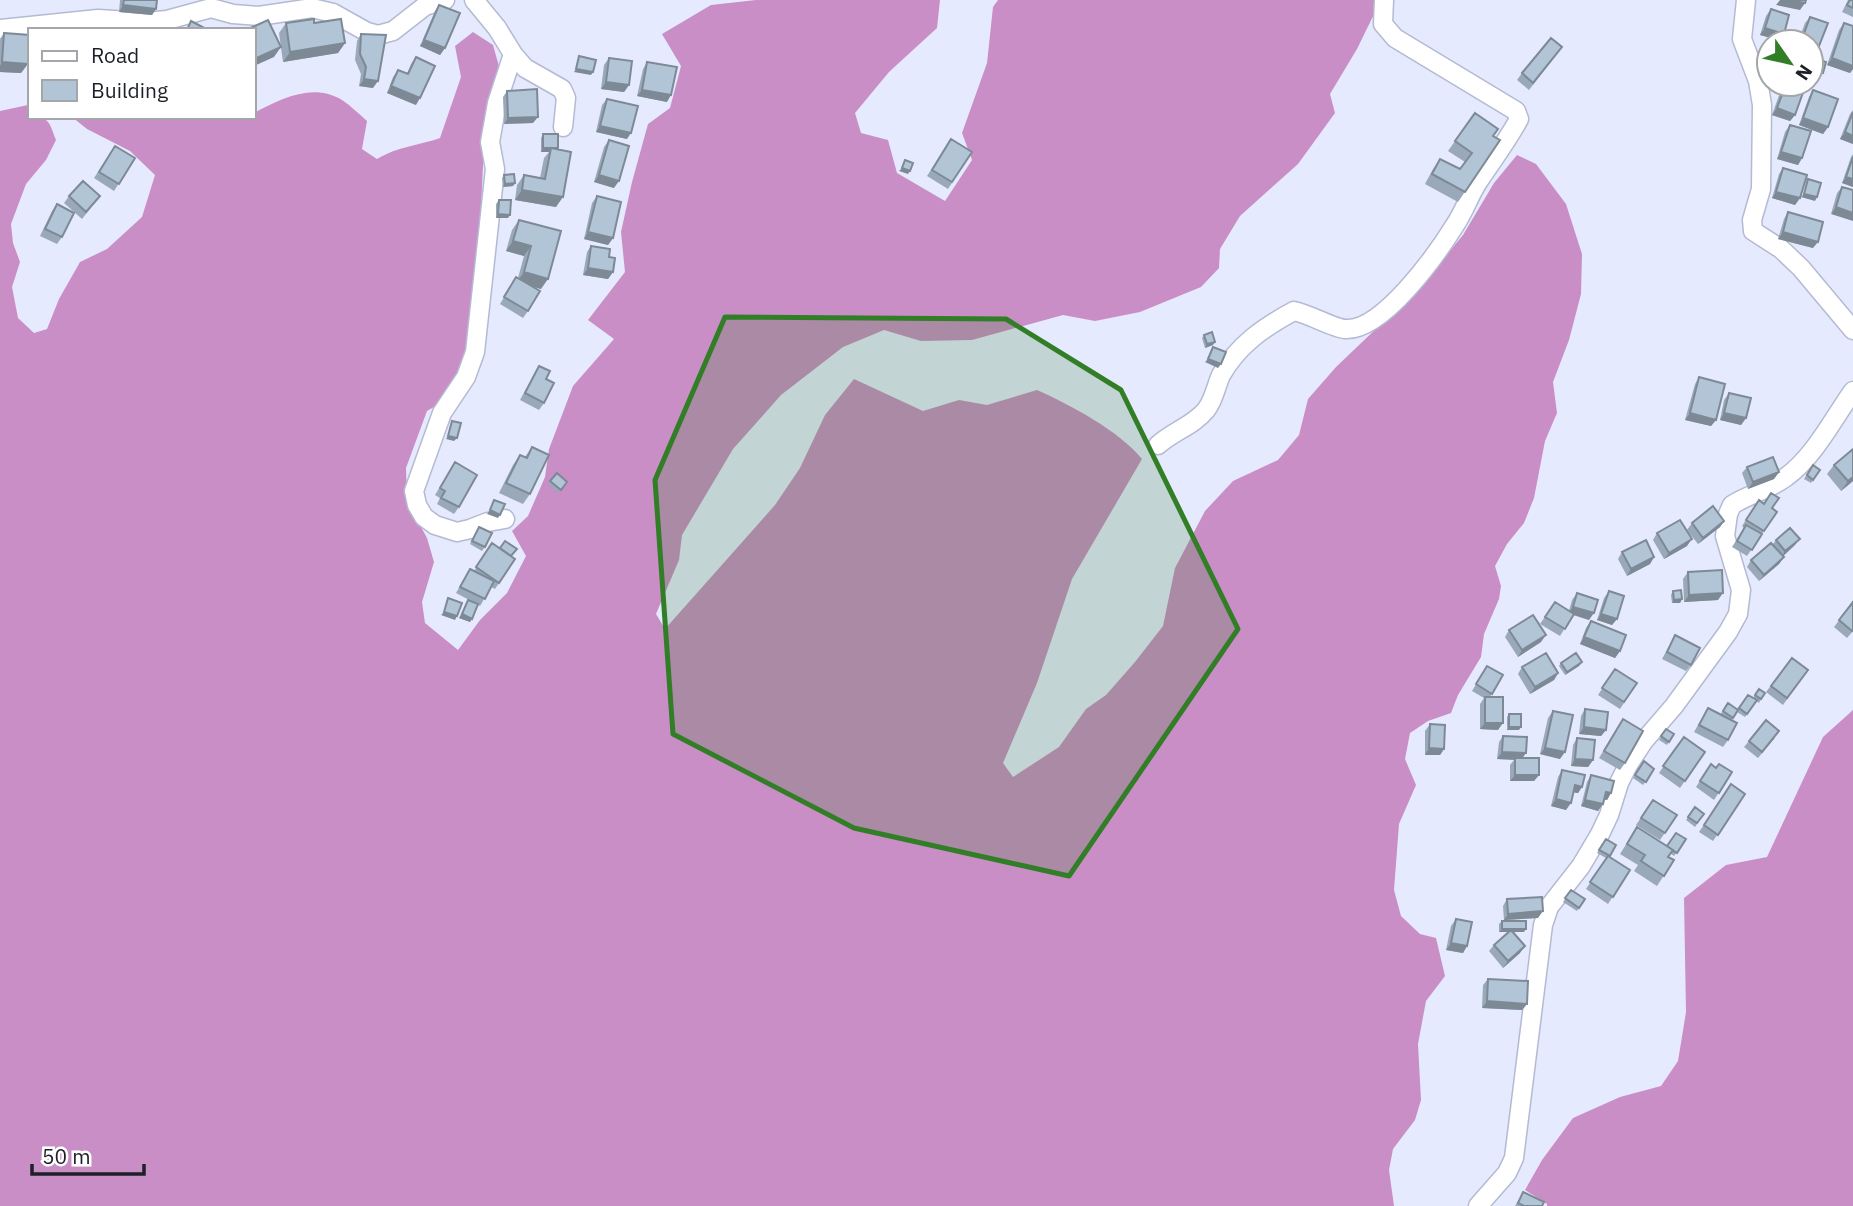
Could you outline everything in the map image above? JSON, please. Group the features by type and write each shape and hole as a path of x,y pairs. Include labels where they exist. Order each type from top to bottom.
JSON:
{"street":[{"path":"0,29 98,19 146,22 167,20 211,8 233,14 259,16 312,8 333,13 378,35 393,31 425,6 444,0"},
{"path":"474,0 526,68 562,89 566,98 563,127"},
{"path":"1158,445 1208,408 1219,378 1239,348 1282,318 1294,311 1344,329 1363,325 1382,313 1429,263 1457,223 1476,185 1513,131 1519,119 1516,111 1395,38 1383,24 1384,0"},
{"path":"1746,0 1742,39 1758,81 1762,105 1761,189 1752,220 1754,231 1801,268 1853,330"},
{"path":"505,519 457,532 435,525 424,517 417,505 414,491 442,413 466,377 475,352 495,169 490,142 498,103 513,54"},
{"path":"1478,1206 1507,1172 1514,1157 1543,925 1549,907 1581,866 1600,834 1628,765 1643,742 1662,723 1738,614 1741,590 1725,536 1732,505 1767,489 1800,465 1853,391"}],"highlighted area":[{"path":"725,317 1006,319 1121,390 1238,629 1069,876 854,828 673,734 655,480"}],"shaded area":[{"path":"756,0 940,0 937,28 889,72 855,113 861,133 888,140 897,173 945,201 972,160 962,133 987,63 993,7 998,0 1379,0 1357,49 1330,94 1335,113 1298,164 1240,216 1220,249 1219,268 1201,287 1140,312 1095,321 1063,315 972,340 921,341 884,330 843,347 781,395 733,449 682,535 679,560 656,614 665,629 775,505 800,468 825,415 854,379 923,411 959,400 987,405 1037,390 1079,411 1120,438 1142,459 1072,579 1037,683 1003,763 1013,777 1059,747 1086,709 1106,695 1135,662 1163,626 1175,568 1205,511 1233,481 1278,460 1299,435 1308,399 1336,367 1423,284 1463,235 1494,183 1517,155 1536,164 1566,204 1582,254 1581,294 1569,340 1553,382 1557,413 1545,441 1534,498 1524,523 1507,544 1495,566 1501,586 1499,599 1484,634 1481,657 1458,695 1451,713 1428,721 1410,733 1405,759 1416,785 1399,824 1394,890 1401,916 1420,934 1436,938 1445,976 1426,1001 1418,1044 1421,1100 1415,1120 1393,1149 1389,1170 1394,1206 0,1206 0,111 28,105 28,119 44,119 48,122 56,140 46,160 26,184 11,224 13,243 20,262 12,287 18,318 34,333 47,329 59,299 80,262 107,249 142,217 155,175 130,151 87,129 74,119 256,119 256,112 286,98 320,92 342,100 367,121 362,149 377,159 440,138 461,77 455,46 473,32 493,45 500,70 485,122 479,253 468,364 457,393 427,411 406,468 407,501 427,538 434,562 422,602 425,623 458,650 480,620 507,593 526,556 512,531 528,516 545,477 549,449 573,386 614,339 588,320 625,272 621,232 632,182 648,124 670,108 681,66 662,34 711,5"},
{"path":"1853,710 1853,1206 1547,1206 1525,1190 1542,1160 1573,1118 1620,1097 1661,1086 1678,1061 1686,1012 1684,898 1726,865 1767,857 1823,737"}],"building":[{"path":"124,0 157,0 156,9 123,5"},
{"path":"1853,0 1853,8 1847,5"},
{"path":"439,5 460,13 445,48 424,40"},
{"path":"1771,9 1789,15 1786,28 1765,28"},
{"path":"1810,17 1828,23 1825,31 1825,28 1806,28"},
{"path":"314,19 314,23 341,19 345,43 290,52 286,23"},
{"path":"268,20 281,47 256,58 256,28 250,28"},
{"path":"191,21 204,28 188,28"},
{"path":"1844,23 1853,26 1853,66 1832,58"},
{"path":"4,33 28,35 28,64 2,62"},
{"path":"361,34 386,35 378,81 364,79 366,67 360,54"},
{"path":"1551,38 1562,47 1533,83 1522,73"},
{"path":"579,56 596,60 593,72 576,69"},
{"path":"416,57 435,66 420,98 391,86 398,70 408,74"},
{"path":"609,58 632,61 629,85 606,82"},
{"path":"647,62 677,67 671,95 642,90"},
{"path":"537,89 538,117 508,118 507,91"},
{"path":"1825,94 1838,99 1828,127 1803,118 1810,98 1825,98"},
{"path":"1781,98 1801,98 1795,115 1777,108"},
{"path":"607,99 638,106 631,133 600,126"},
{"path":"1853,112 1853,136 1845,132"},
{"path":"1475,113 1498,129 1493,136 1500,140 1465,192 1432,174 1440,159 1460,169 1472,153 1455,141"},
{"path":"1790,125 1811,131 1802,158 1781,152"},
{"path":"543,134 558,134 558,148 543,148"},
{"path":"951,139 972,152 952,182 932,170"},
{"path":"609,140 629,146 619,181 599,175"},
{"path":"115,146 135,158 119,184 99,172"},
{"path":"551,148 571,152 563,197 522,190 524,175 545,179"},
{"path":"1853,157 1853,179 1846,177"},
{"path":"905,160 913,163 910,171 902,168"},
{"path":"1783,168 1807,175 1800,198 1776,192"},
{"path":"514,174 515,183 505,184 504,175"},
{"path":"1808,179 1821,183 1817,197 1804,194"},
{"path":"83,181 100,196 86,212 69,196"},
{"path":"1842,187 1853,190 1853,213 1836,207"},
{"path":"597,196 621,202 613,238 588,232"},
{"path":"499,200 511,200 510,215 498,214"},
{"path":"57,204 74,213 62,237 45,229"},
{"path":"1788,212 1823,222 1818,242 1783,232"},
{"path":"519,220 561,231 548,279 524,272 531,246 513,241"},
{"path":"591,246 610,249 609,257 615,258 613,272 588,268"},
{"path":"516,277 540,291 528,311 504,297"},
{"path":"1212,332 1215,342 1207,344 1204,335"},
{"path":"1213,347 1226,352 1221,364 1208,359"},
{"path":"539,366 550,371 546,379 554,383 544,403 525,393"},
{"path":"1699,377 1725,384 1716,420 1690,413"},
{"path":"1729,393 1751,398 1746,418 1724,413"},
{"path":"452,421 461,423 457,438 448,436"},
{"path":"532,447 549,455 530,494 506,483 520,455 527,458"},
{"path":"1853,449 1853,477 1848,481 1834,465"},
{"path":"1773,457 1779,472 1753,482 1747,467"},
{"path":"455,462 477,475 459,507 441,498 445,491 440,488"},
{"path":"1813,465 1820,470 1813,480 1807,475"},
{"path":"557,473 567,482 561,490 550,481"},
{"path":"1771,493 1779,498 1772,508 1777,512 1764,531 1746,520 1759,500 1764,504"},
{"path":"494,500 505,504 500,515 490,510"},
{"path":"1713,506 1724,521 1703,538 1692,523"},
{"path":"1680,520 1692,539 1669,553 1657,533"},
{"path":"1746,525 1762,534 1752,550 1737,541"},
{"path":"479,527 492,533 485,547 472,541"},
{"path":"1790,528 1800,539 1785,551 1776,540"},
{"path":"1646,540 1654,557 1631,569 1622,552"},
{"path":"505,541 517,549 511,556 500,548"},
{"path":"492,543 515,559 499,583 476,567"},
{"path":"1771,543 1784,557 1764,575 1751,560"},
{"path":"470,569 494,581 485,599 460,587"},
{"path":"1722,570 1723,593 1689,595 1688,572"},
{"path":"1681,590 1682,599 1674,600 1673,591"},
{"path":"1609,591 1624,596 1617,619 1601,614"},
{"path":"1577,593 1598,600 1594,613 1573,607"},
{"path":"448,598 462,603 457,616 444,612"},
{"path":"468,600 478,604 472,619 462,614"},
{"path":"1555,602 1574,614 1565,629 1545,617"},
{"path":"1853,602 1853,630 1852,631 1839,620"},
{"path":"1533,615 1546,635 1522,650 1509,630"},
{"path":"1591,621 1626,635 1620,651 1584,637"},
{"path":"1675,635 1700,648 1691,665 1667,652"},
{"path":"1546,653 1558,673 1535,687 1522,667"},
{"path":"1576,653 1582,662 1567,672 1561,663"},
{"path":"1792,658 1808,670 1787,698 1771,686"},
{"path":"1487,666 1503,675 1492,694 1476,684"},
{"path":"1615,669 1637,683 1624,702 1602,688"},
{"path":"1759,689 1765,693 1761,699 1755,695"},
{"path":"1748,695 1757,700 1747,714 1739,708"},
{"path":"1485,697 1503,697 1503,723 1485,723"},
{"path":"1728,703 1738,710 1733,718 1723,711"},
{"path":"1708,708 1737,723 1728,740 1699,725"},
{"path":"1585,709 1608,712 1606,730 1584,727"},
{"path":"1553,711 1573,715 1565,752 1545,748"},
{"path":"1509,714 1521,714 1521,727 1509,727"},
{"path":"1623,719 1643,731 1625,763 1604,751"},
{"path":"1766,720 1779,731 1762,752 1749,741"},
{"path":"1430,724 1445,725 1444,749 1429,748"},
{"path":"1666,729 1674,734 1669,742 1661,736"},
{"path":"1503,736 1527,737 1526,753 1502,752"},
{"path":"1684,737 1705,752 1685,781 1663,766"},
{"path":"1577,738 1595,740 1593,760 1575,759"},
{"path":"1515,758 1539,758 1539,775 1515,775"},
{"path":"1644,761 1654,769 1646,782 1635,775"},
{"path":"1711,764 1716,768 1719,764 1732,772 1719,793 1700,781"},
{"path":"1562,770 1585,775 1582,787 1575,785 1571,803 1556,799"},
{"path":"1591,775 1614,781 1611,793 1606,792 1603,804 1585,800"},
{"path":"1731,784 1745,794 1718,835 1704,825"},
{"path":"1653,800 1677,815 1665,833 1641,818"},
{"path":"1695,807 1704,814 1697,823 1688,817"},
{"path":"1637,827 1673,850 1668,857 1674,860 1664,876 1641,861 1645,855 1627,844"},
{"path":"1676,833 1686,839 1677,853 1667,846"},
{"path":"1606,839 1616,845 1610,856 1599,850"},
{"path":"1608,856 1630,870 1613,897 1590,882"},
{"path":"1571,890 1585,899 1579,908 1565,898"},
{"path":"1542,897 1543,911 1508,914 1507,899"},
{"path":"1456,919 1472,922 1467,946 1451,943"},
{"path":"1502,921 1526,921 1526,929 1502,929"},
{"path":"1511,930 1525,946 1508,961 1494,945"},
{"path":"1488,979 1528,981 1527,1004 1487,1001"},
{"path":"1523,1192 1544,1202 1542,1206 1524,1206 1518,1203"}]}
